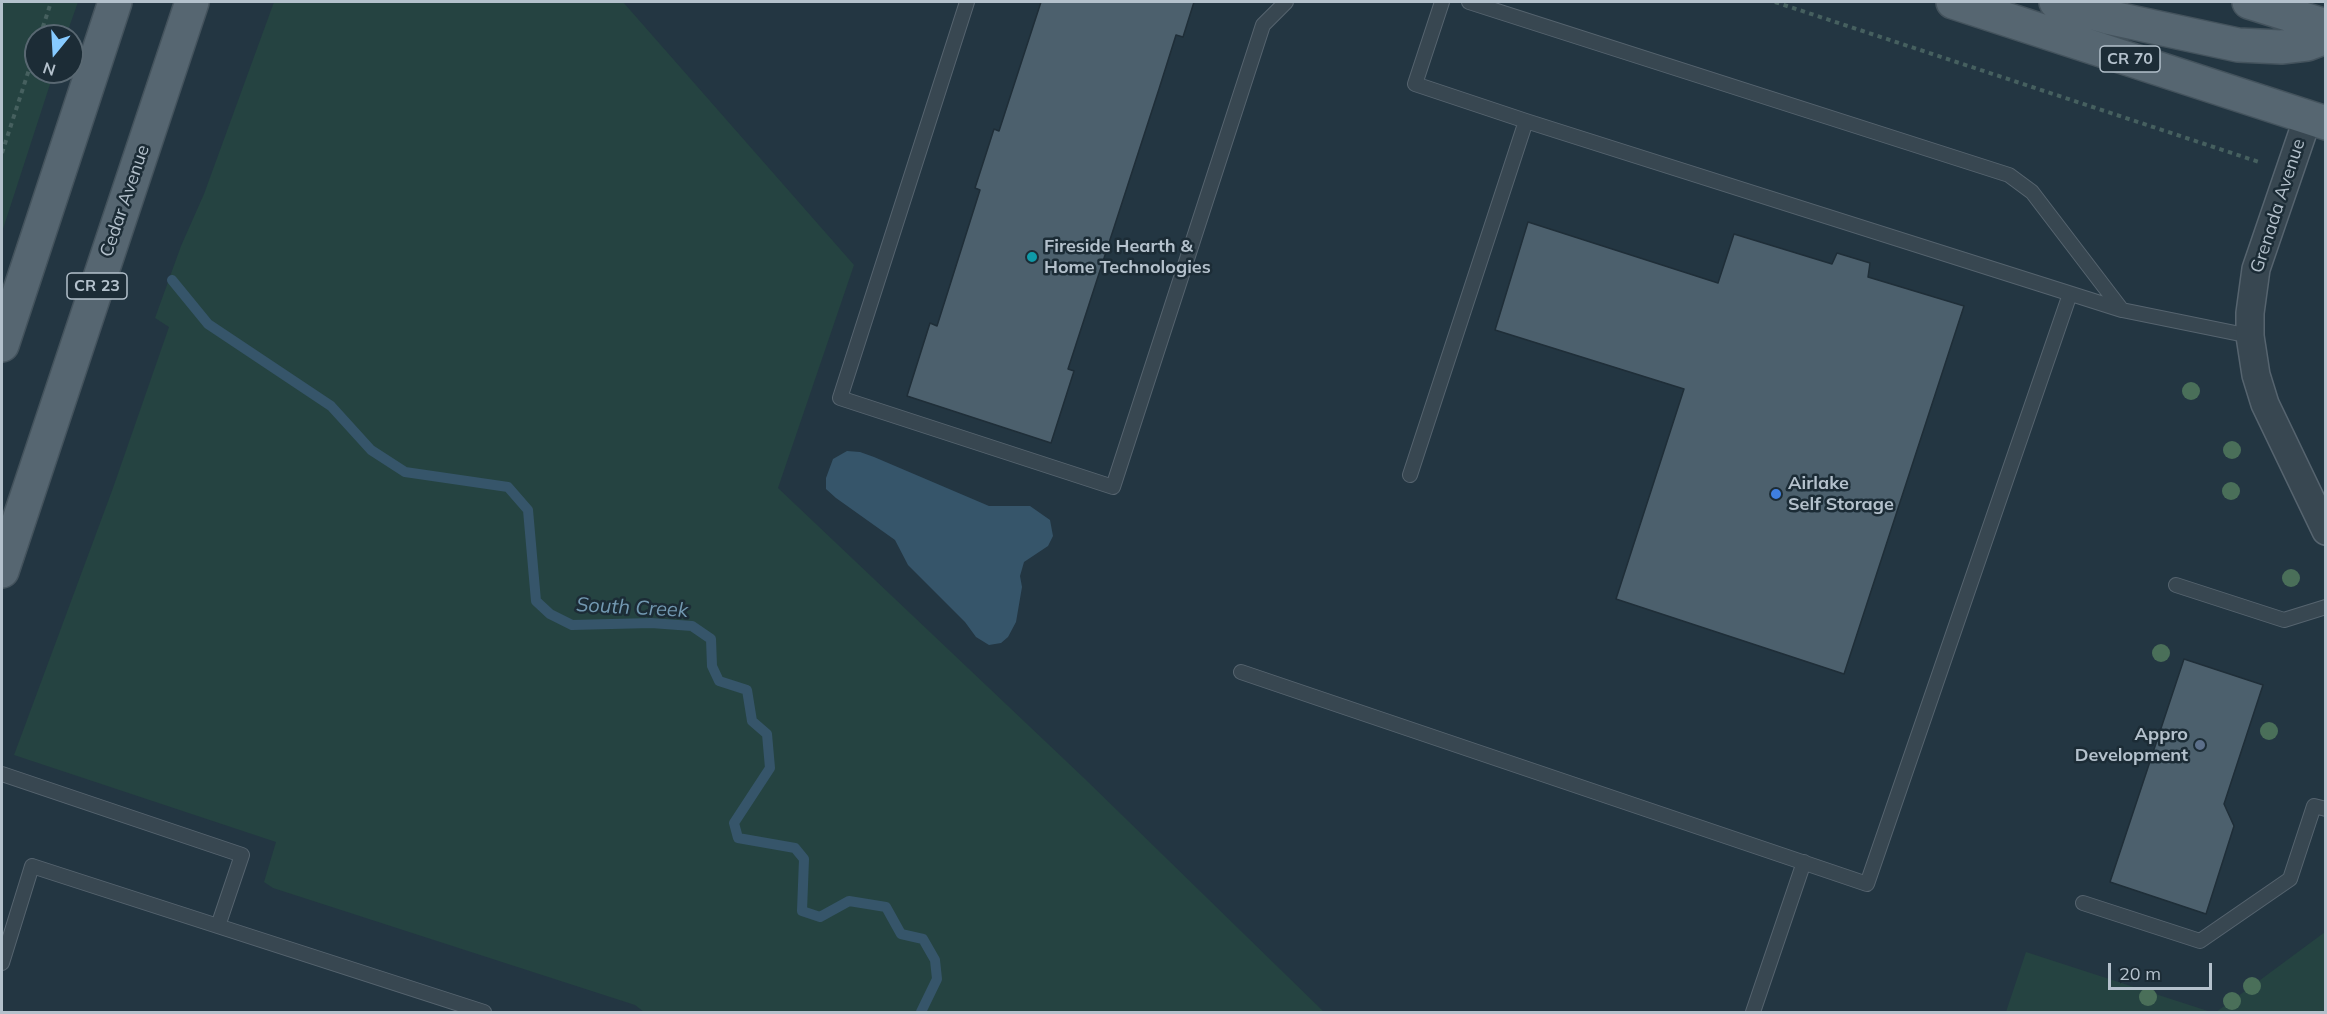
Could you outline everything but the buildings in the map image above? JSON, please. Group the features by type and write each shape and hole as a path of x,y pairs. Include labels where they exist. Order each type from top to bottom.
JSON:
{"main road":[{"path":"2,345 115,2"},
{"name":"Cedar Avenue","path":"2,571 192,2"},
{"name":"CR 70","path":"1953,2 2320,117"},
{"path":"2056,2 2107,17 2238,45 2281,48 2307,44 2325,37"},
{"path":"2249,2 2325,26"}],"street":[{"name":"Grenada Avenue","path":"2320,117 2288,171 2256,269 2250,313 2250,336 2256,375 2265,404 2325,531"}],"lane":[{"path":"967,2 840,398 1113,487 1263,25 1286,2"},
{"path":"1442,2 1415,84 2122,310 2250,336"},
{"path":"1469,2 2009,175 2032,192 2122,310"},
{"path":"1410,474 1526,121"},
{"path":"1241,672 1867,884 2070,294"},
{"path":"2176,585 2284,621 2325,607"},
{"path":"2,774 242,855 218,926"},
{"path":"2082,903 2200,941 2290,879 2314,806 2325,809"},
{"path":"1753,1012 1804,862"},
{"path":"2,963 32,866 484,1012"}],"path":[{"path":"44,24 51,2"},
{"path":"1775,2 2288,171"},
{"path":"2,153 24,84"}],"green space":[{"path":"2,2 78,2 70,24 24,24 24,84 50,84 2,232"},
{"path":"274,2 623,2 854,265 778,488 1085,779 1324,1012 644,1012 635,1005 273,888 264,882 276,842 14,755 113,488 169,327 155,318 181,246 204,194"},
{"path":"2325,932 2325,1012 2216,1012 2252,986"},
{"path":"2026,952 2211,1012 2006,1012"}],"water":[{"path":"847,451 860,452 874,457 989,506 1030,506 1050,520 1053,536 1048,546 1024,562 1020,576 1022,587 1016,622 1008,637 1001,643 989,645 976,637 965,622 908,565 895,540 826,489 826,478 833,459"}],"waterway":[{"name":"South Creek","path":"172,280 208,324 331,406 371,450 405,472 508,487 528,510 536,601 550,614 572,625 651,623 692,626 711,639 712,666 719,681 747,690 752,721 767,734 770,768 734,823 738,838 795,848 804,859 802,911 820,917 849,901 886,907 901,934 923,939 935,960 937,979 921,1012"}],"place":[{"name":"Fireside Hearth & Home Technologies","path":"1032,257"},
{"name":"Airlake Self Storage","path":"1776,494"},
{"name":"Appro Development","path":"2200,745"}]}
